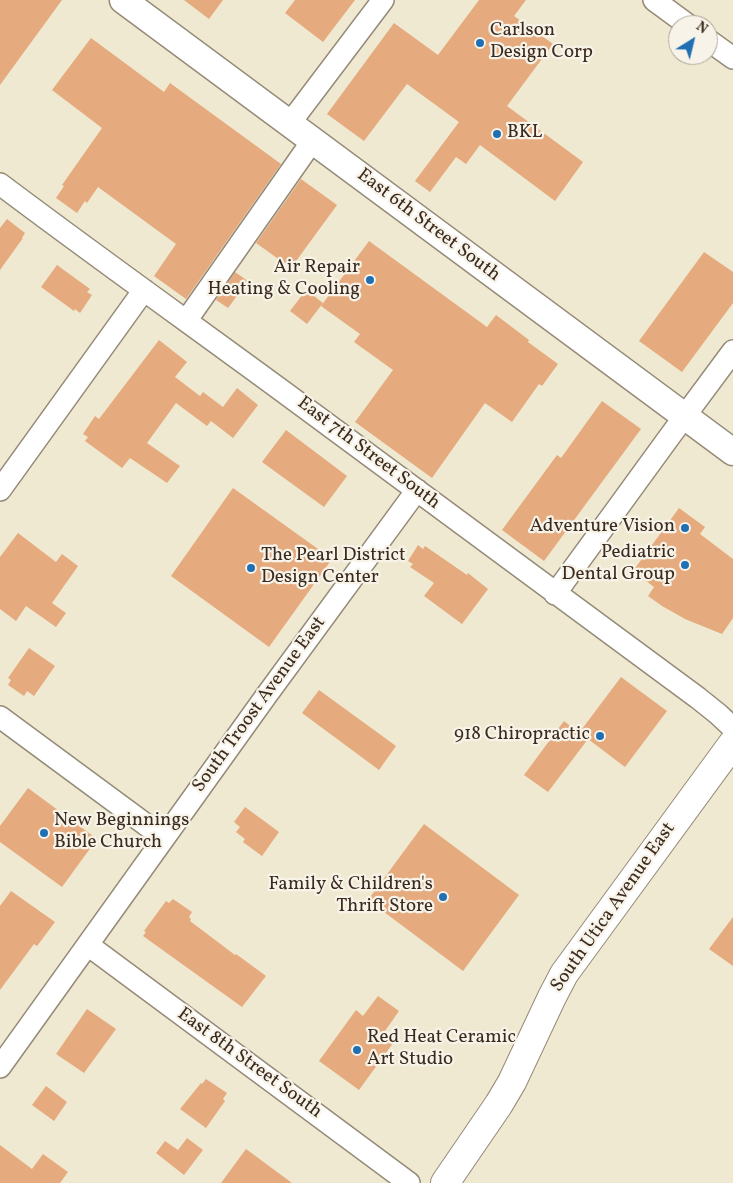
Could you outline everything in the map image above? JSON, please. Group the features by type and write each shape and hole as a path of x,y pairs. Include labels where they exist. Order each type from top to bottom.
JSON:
{"main road":[{"name":"South Utica Avenue East","path":"445,1183 500,1104 564,974 733,743"}],"street":[{"name":"East 6th Street South","path":"123,0 733,452"},
{"path":"290,124 383,0"},
{"path":"654,0 674,15"},
{"path":"718,47 733,58"},
{"path":"186,321 314,140"},
{"name":"East 7th Street South","path":"0,184 417,490 718,714 733,728"},
{"path":"0,490 144,290"},
{"path":"556,594 733,352"},
{"name":"South Troost Avenue East","path":"0,1067 266,696 417,490"},
{"path":"0,717 164,838"},
{"name":"East 8th Street South","path":"88,946 409,1183"}],"building":[{"path":"0,0 62,0 0,85"},
{"path":"184,0 223,0 209,19"},
{"path":"295,0 355,0 323,42 285,13"},
{"path":"479,0 526,0 514,16 553,44 507,106 583,162 555,201 480,145 466,164 456,157 430,192 415,181 459,122 407,84 364,141 327,114 394,23 438,55"},
{"path":"91,38 164,92 170,83 281,164 186,299 154,276 176,244 98,187 77,213 56,198 64,186 62,185 102,128 52,90"},
{"path":"301,179 337,205 291,268 256,243"},
{"path":"7,219 25,233 0,270 0,228"},
{"path":"369,241 487,327 496,315 558,364 542,386 539,384 512,422 485,403 432,478 355,422 393,370 354,342 360,334 321,306"},
{"path":"704,252 733,272 733,303 682,372 639,341"},
{"path":"57,265 90,289 87,292 92,295 80,313 75,309 74,311 41,287"},
{"path":"235,272 248,281 228,308 216,300"},
{"path":"306,290 323,303 307,324 290,311"},
{"path":"159,340 187,362 175,377 200,396 203,392 223,407 237,388 258,405 233,438 211,421 207,426 176,403 147,443 180,466 167,483 130,458 122,468 85,441 88,437 83,434 95,416 99,419"},
{"path":"602,401 641,429 544,561 502,530 557,455 561,458"},
{"path":"286,430 347,476 324,507 262,462"},
{"name":"The Pearl District Design Center","path":"233,488 332,559 269,647 171,576"},
{"name":"Pediatric Dental Group","path":"679,508 705,527 700,534 733,559 733,618 722,634 685,619 662,606 648,596 654,587 633,571"},
{"path":"18,533 56,562 62,554 78,566 52,603 66,613 56,627 26,606 16,621 0,609 0,557"},
{"path":"418,545 423,549 425,546 467,575 468,573 488,589 462,624 424,596 434,583 410,567 413,564 408,561"},
{"path":"29,648 55,666 34,696 27,691 24,696 8,685 11,680 8,678"},
{"name":"918 Chiropractic","path":"621,677 667,711 625,767 588,739 548,792 524,775 564,721 579,733"},
{"path":"319,690 396,746 379,770 302,713"},
{"name":"New Beginnings Bible Church","path":"28,788 97,839 62,887 0,842 0,826"},
{"path":"245,807 279,832 262,856 243,842 245,839 236,832 240,827 234,822"},
{"name":"Family & Children's Thrift Store","path":"424,824 519,895 463,971 368,900"},
{"path":"11,891 55,922 37,946 34,944 0,990 0,906"},
{"path":"173,899 192,912 189,917 190,921 266,976 242,1007 143,936 146,932 144,931 166,901 169,903"},
{"path":"733,917 733,966 709,949"},
{"name":"Red Heat Ceramic Art Studio","path":"378,996 399,1011 385,1031 396,1039 359,1090 319,1061 356,1010 363,1016"},
{"path":"87,1009 116,1029 84,1073 56,1054"},
{"path":"206,1079 227,1093 223,1099 225,1101 206,1128 180,1109"},
{"path":"46,1086 67,1102 54,1121 32,1105"},
{"path":"187,1138 203,1150 184,1175 156,1153 165,1141 178,1150"},
{"path":"0,1145 32,1169 43,1154 68,1172 60,1183 0,1183"},
{"path":"246,1149 292,1183 221,1183"}],"place":[{"name":"Carlson Design Corp","path":"480,43"},
{"name":"BKL","path":"497,134"},
{"name":"Air Repair Heating & Cooling","path":"370,280"},
{"name":"Adventure Vision","path":"685,528"},
{"name":"Pediatric Dental Group","path":"685,565"},
{"name":"The Pearl District Design Center","path":"251,568"},
{"name":"918 Chiropractic","path":"600,736"},
{"name":"New Beginnings Bible Church","path":"44,833"},
{"name":"Family & Children's Thrift Store","path":"443,897"},
{"name":"Red Heat Ceramic Art Studio","path":"357,1050"}]}
